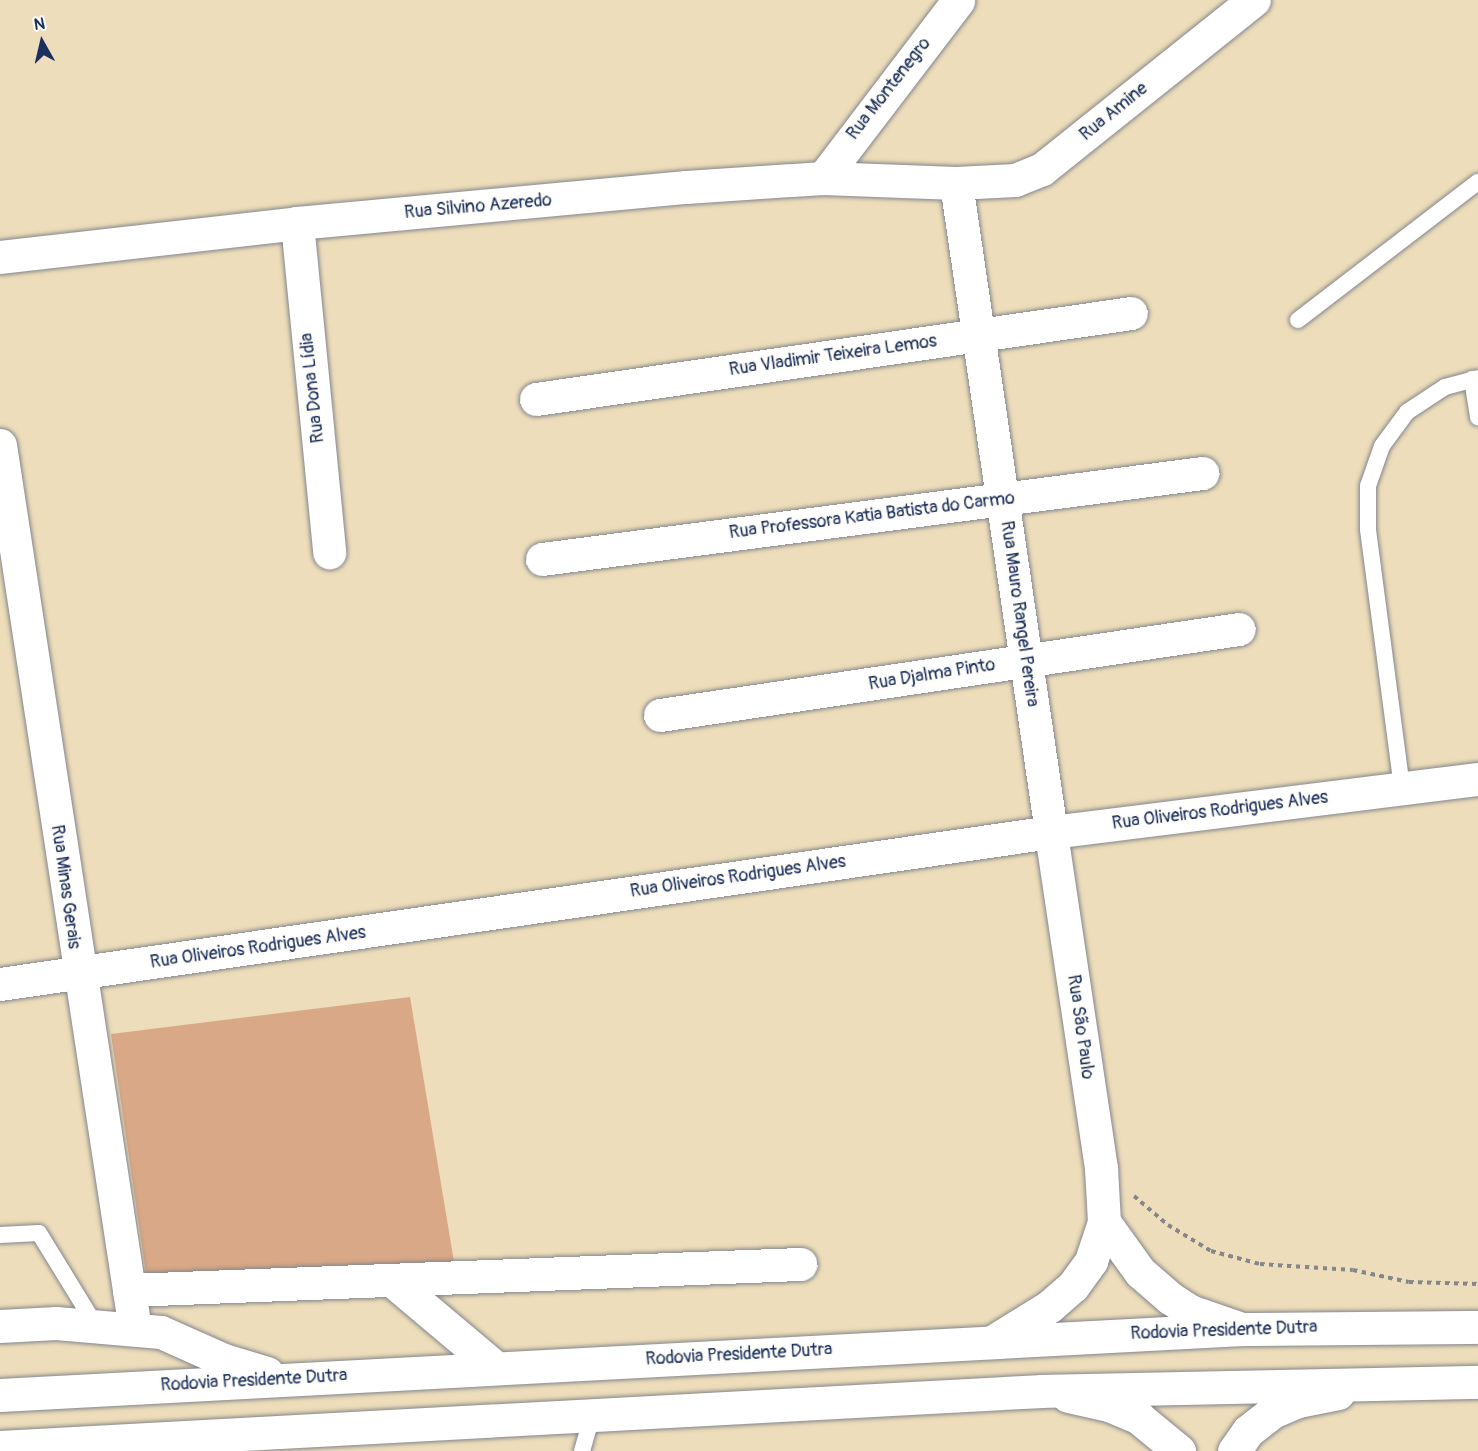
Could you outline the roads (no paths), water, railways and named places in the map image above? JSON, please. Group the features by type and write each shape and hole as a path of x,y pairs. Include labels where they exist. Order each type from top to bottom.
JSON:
{"main road":[{"name":"Rua Amine","path":"956,183 1004,182 1042,169 1254,0"},
{"name":"Rua Montenegro","path":"823,178 958,1"},
{"name":"Rua Silvino Azeredo","path":"0,257 297,223 823,178 956,183"},
{"name":"Rua Mauro Rangel Pereira","path":"956,183 1051,832"},
{"name":"Rua Dona Lídia","path":"297,223 329,552"},
{"name":"Rua Vladimir Teixeira Lemos","path":"536,399 1131,313"},
{"name":"Rua Minas Gerais","path":"0,445 2,476 78,974 135,1329"},
{"name":"Rua Professora Katia Batista do Carmo","path":"542,559 1202,473"},
{"name":"Rua Djalma Pinto","path":"660,716 1239,629"},
{"name":"Rua Oliveiros Rodrigues Alves","path":"0,984 1051,832 1478,779"},
{"name":"Rua São Paulo","path":"992,1342 1050,1306 1073,1286 1091,1261 1104,1222 1101,1168 1051,832"},
{"path":"1104,1222 1140,1272 1170,1299 1190,1311 1242,1329"},
{"path":"129,1290 395,1283 800,1264"},
{"path":"395,1283 496,1368"},
{"path":"0,1326 56,1323 135,1329 178,1337 224,1360 288,1379"},
{"name":"Rodovia Presidente Dutra","path":"0,1395 1242,1329 1478,1328"},
{"path":"1234,1451 1260,1419 1298,1401 1406,1381"},
{"path":"0,1447 1042,1391 1406,1381 1478,1382"},
{"path":"1042,1391 1109,1405 1139,1418 1179,1451"}],"lane":[{"path":"1298,320 1478,182"},
{"path":"1402,788 1368,528 1368,486 1382,446 1407,412 1444,387 1475,378 1478,418"},
{"path":"0,1235 39,1233 96,1326"},
{"path":"582,1451 592,1415"}]}
